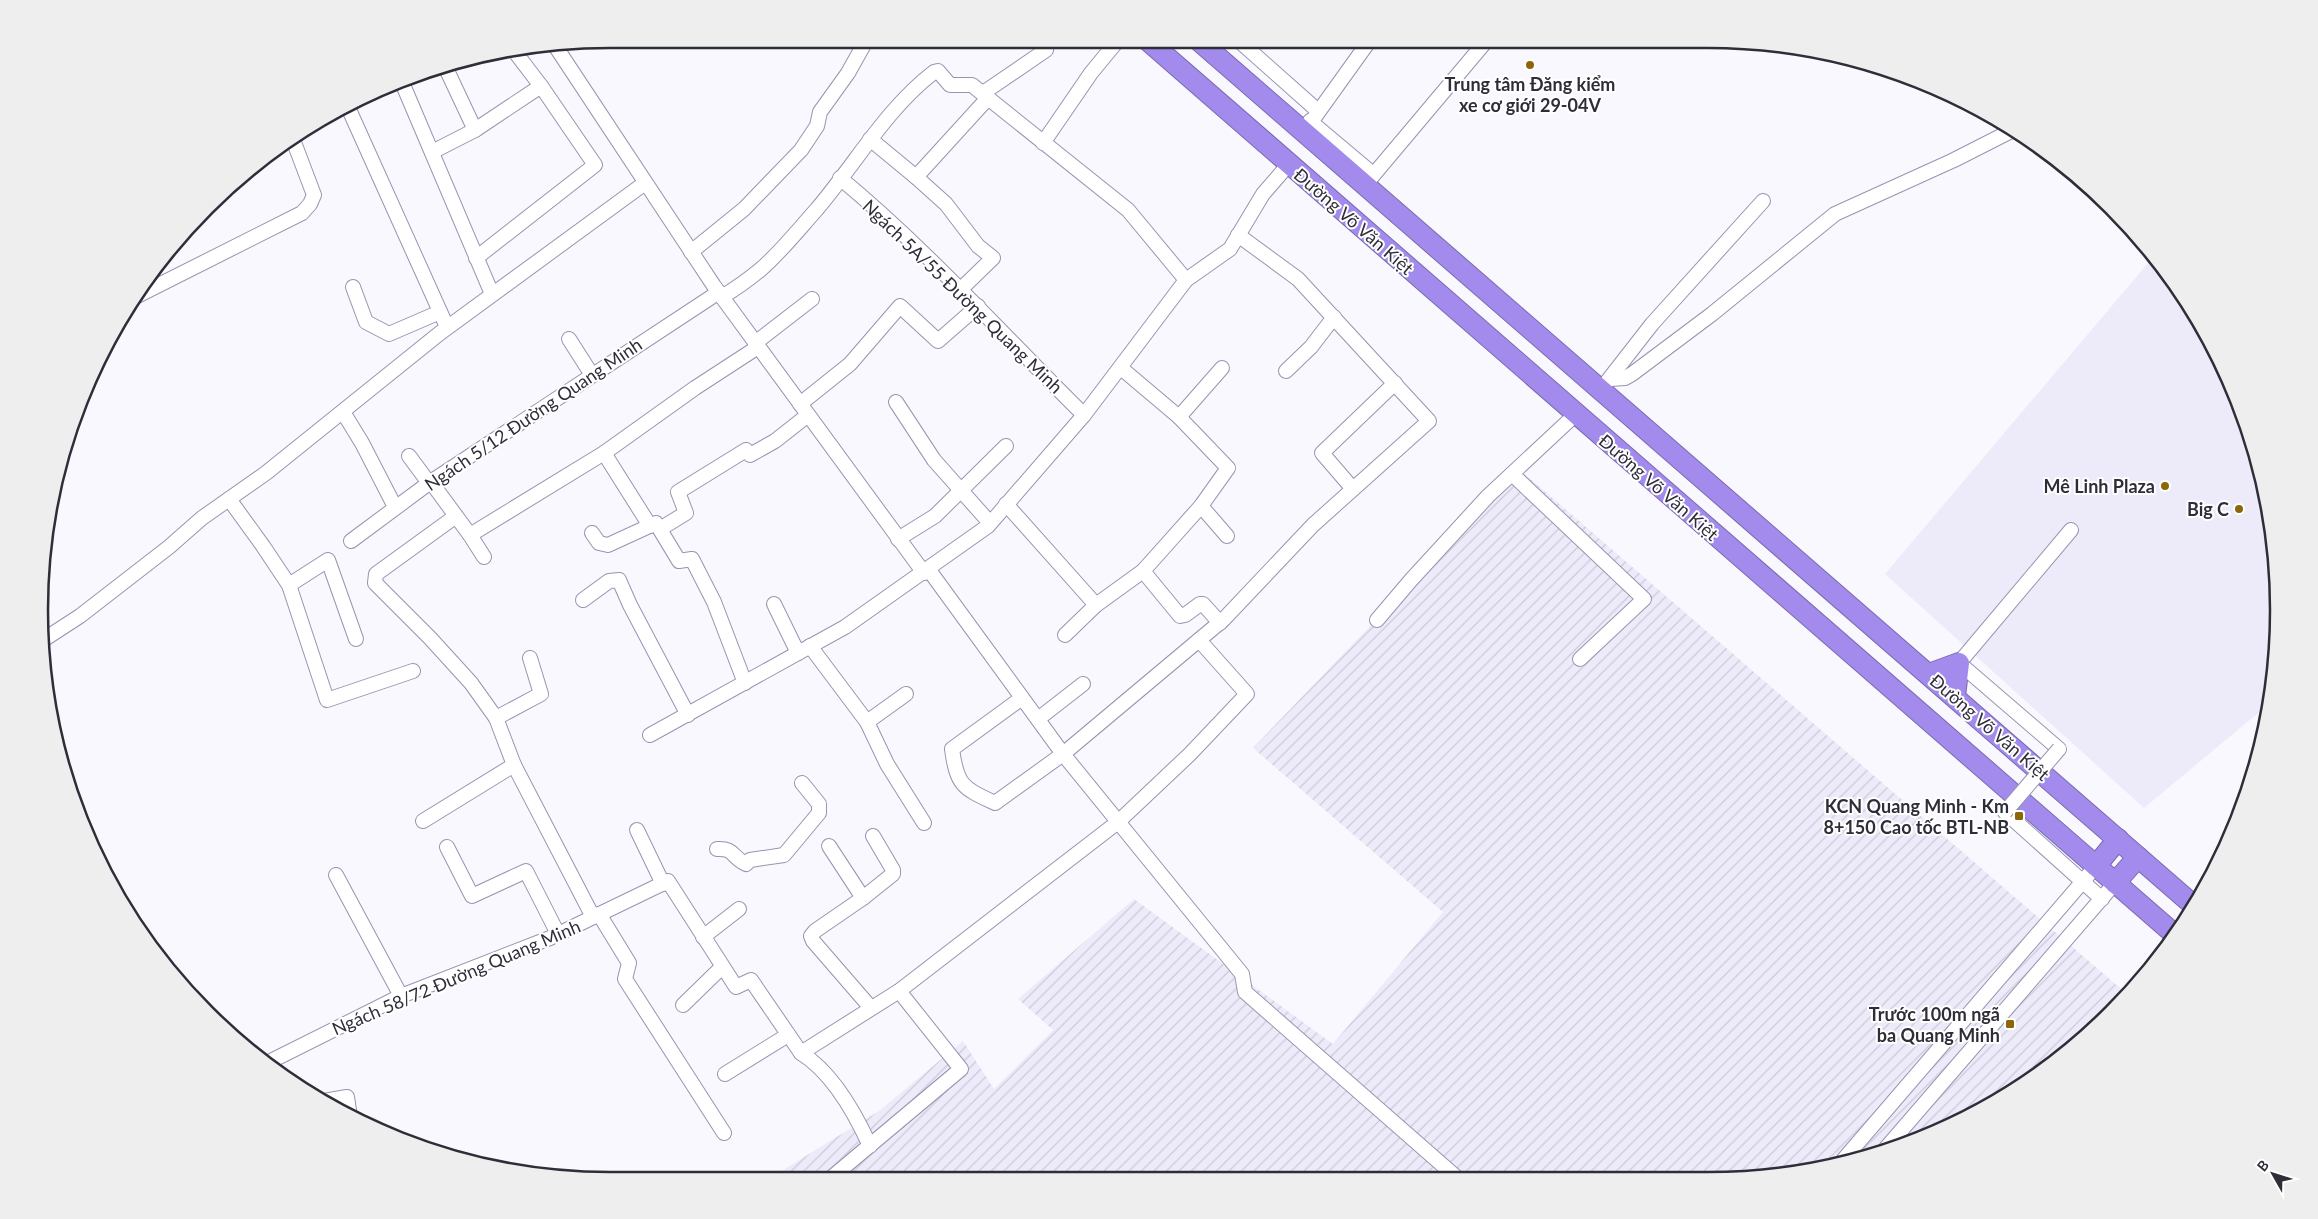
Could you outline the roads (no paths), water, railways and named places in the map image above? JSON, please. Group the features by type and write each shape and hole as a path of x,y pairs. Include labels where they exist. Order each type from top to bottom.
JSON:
{"highway":[{"name":"Đường Võ Văn Kiệt","path":"1156,48 2170,930"},
{"name":"Đường Võ Văn Kiệt","path":"1210,48 1311,121 1369,179 1606,384 1770,536 1956,690 2080,806 2189,901"},
{"path":"1934,672 1959,662 1956,690"},
{"path":"2096,866 2118,839"},
{"path":"2115,883 2138,857"}],"street":[{"path":"691,252 744,209 801,150 817,126 820,112 848,73 862,48"},
{"path":"1043,143 1091,73 1112,48"},
{"path":"1245,48 1311,121 1364,48"},
{"path":"1369,179 1480,48"},
{"path":"558,50 691,252 756,345 898,539 926,571 1063,754 1242,974 1245,992 1450,1172"},
{"path":"916,176 986,96 1046,50"},
{"path":"476,258 594,164 541,86 517,55"},
{"name":"Ngách 5/12 Đường Quang Minh","path":"351,541 430,482 592,375 760,270 818,208 870,139 934,72 938,71 950,85 972,85 986,96"},
{"path":"448,72 475,130"},
{"path":"404,86 492,294"},
{"path":"432,152 475,130 541,86"},
{"path":"986,96 1128,210 1186,280"},
{"path":"350,111 447,327"},
{"path":"1606,384 1632,374 1712,314 1835,214 1954,160 2007,133"},
{"path":"870,139 916,176 946,204 978,246 993,258 961,289"},
{"path":"146,291 302,213 310,204 314,195 295,144"},
{"path":"650,736 845,627 871,606 926,571 990,524 1058,448 1121,368 1186,280 1230,249 1262,194 1289,164"},
{"name":"Ngách 5A/55 Đường Quang Minh","path":"840,178 891,220 1084,415"},
{"path":"49,636 80,616 229,499 266,473 447,327 645,183"},
{"path":"1606,384 1652,324 1763,201"},
{"path":"1022,698 952,749 955,769 966,789 995,803 1063,754 1220,623 1313,525 1430,421 1298,279 1238,235"},
{"path":"353,287 366,322 389,334 440,312"},
{"path":"470,535 604,453 756,345 812,299"},
{"path":"592,533 599,543 608,545 686,513 678,492 746,450 750,455 775,441 850,364 900,306 938,341 978,306"},
{"path":"1286,372 1310,347 1334,317"},
{"path":"569,340 592,375"},
{"path":"1065,635 1096,605 1143,571 1201,506 1228,468 1179,417 1121,368"},
{"path":"1179,417 1222,368"},
{"path":"1354,489 1322,453 1395,383"},
{"path":"896,402 934,460 960,492 990,524"},
{"path":"343,412 362,443 395,507"},
{"path":"1377,620 1482,503 1576,414"},
{"path":"898,539 934,516 1006,446"},
{"path":"604,453 679,561 692,560 714,602 745,683"},
{"path":"408,456 456,516 484,557"},
{"path":"1512,474 1644,599 1580,659"},
{"path":"229,499 264,546 289,585 327,700 413,671"},
{"path":"1006,504 1096,605"},
{"path":"1201,506 1227,536"},
{"path":"456,516 376,574 374,578 375,583 430,638 471,683 496,718 514,765 596,915 629,963 624,979 724,1133"},
{"path":"2071,530 1959,662 2059,749 2005,812 2102,899"},
{"path":"289,585 328,560 356,639"},
{"path":"1143,571 1180,616 1203,604 1220,623"},
{"path":"583,600 609,580 619,580 630,605 688,715"},
{"path":"774,604 804,650 867,722 888,764 924,823"},
{"path":"801,1053 899,991 1118,822 1190,754 1248,694 1199,640"},
{"path":"496,718 541,694 530,658"},
{"path":"1038,720 1083,684"},
{"path":"867,722 906,694"},
{"path":"423,820 514,765"},
{"path":"717,849 731,850 739,861 746,864 750,860 784,855 789,852 794,841 819,813 818,804 802,783"},
{"path":"637,830 663,884 668,881 736,987 752,980 801,1053 826,1077 846,1101 870,1146"},
{"path":"871,1008 813,941 811,936 815,931 863,898 892,874 893,870 873,836"},
{"path":"830,846 863,898"},
{"path":"447,847 472,896 526,871 558,934"},
{"path":"1849,1153 2096,866"},
{"path":"336,875 401,996"},
{"path":"1892,1141 2115,883"},
{"name":"Ngách 58/72 Đường Quang Minh","path":"273,1060 401,996 558,934 663,884"},
{"path":"703,937 739,909"},
{"path":"683,1005 722,967"},
{"path":"838,1172 961,1069 899,991"},
{"path":"725,1074 788,1035"},
{"path":"334,1099 347,1097 349,1107"}],"place":[{"name":"Trung tâm Đăng kiểm xe cơ giới 29-04V","path":"1530,65"},
{"name":"Mê Linh Plaza","path":"2165,486"},
{"name":"Big C","path":"2239,509"},
{"name":"KCN Quang Minh - Km 8+150 Cao tốc BTL-NB","path":"2019,816"},
{"name":"Trước 100m ngã ba Quang Minh","path":"2010,1024"}]}
